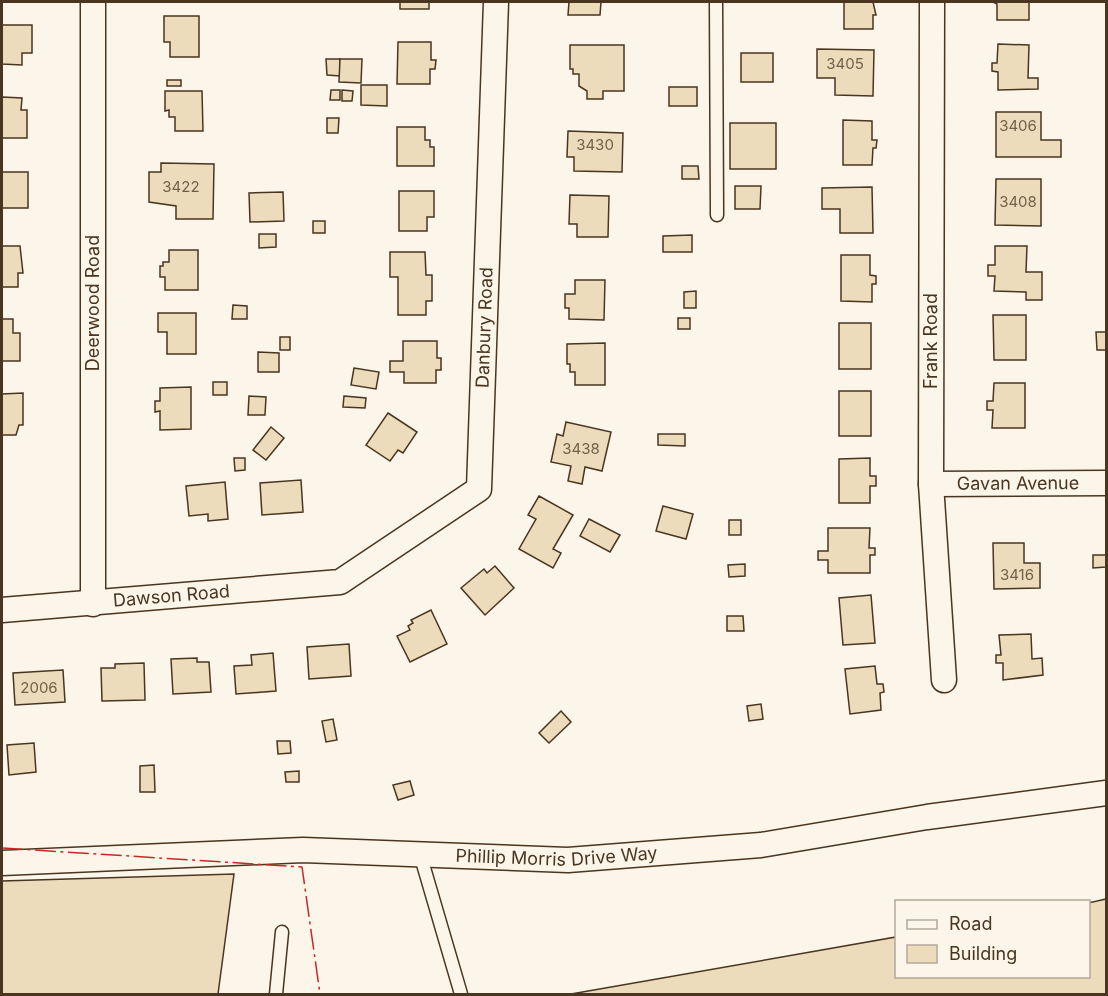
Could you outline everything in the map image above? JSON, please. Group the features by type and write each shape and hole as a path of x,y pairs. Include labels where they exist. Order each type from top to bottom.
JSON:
{"street":[{"name":"Deerwood Road","path":"93,2 93,604"},
{"name":"Danbury Road","path":"340,582 478,489 496,2"},
{"name":"Frank Road","path":"932,2 931,484 944,680"},
{"name":"Gavan Avenue","path":"931,484 1107,483"},
{"name":"Dawson Road","path":"2,610 340,582"},
{"name":"Phillip Morris Drive Way","path":"2,863 303,850 568,860 761,845 927,816 1107,793"}],"lane":[{"path":"716,2 717,214"},
{"path":"420,854 461,994"},
{"path":"276,994 282,932"}],"building":[{"path":"400,2 429,2 429,9 400,9"},
{"path":"569,2 601,2 600,15 568,15"},
{"path":"844,2 873,2 876,15 873,15 873,29 844,29"},
{"path":"993,2 1029,2 1029,20 997,20 997,4"},
{"path":"164,16 199,16 199,57 170,57 170,42 164,42"},
{"path":"2,25 32,25 32,53 22,53 22,65 2,64"},
{"path":"398,42 431,42 431,60 436,60 435,69 430,69 430,84 397,84"},
{"path":"998,44 1029,45 1028,78 1038,78 1038,89 998,90 998,72 992,71 992,63 997,63"},
{"path":"570,45 624,45 624,91 603,91 603,99 587,99 587,91 579,86 579,74 573,74 573,69 570,69"},
{"path":"817,49 874,50 873,96 835,95 835,78 817,78"},
{"path":"741,53 773,53 773,82 741,82"},
{"path":"326,59 340,59 340,76 327,75"},
{"path":"340,59 362,59 361,83 339,82"},
{"path":"167,80 181,80 181,86 167,86"},
{"path":"361,85 387,85 387,106 361,105"},
{"path":"669,87 697,87 697,106 669,106"},
{"path":"331,90 340,90 340,100 330,100"},
{"path":"342,90 353,91 352,101 342,101"},
{"path":"165,91 202,91 203,131 175,131 175,117 169,117 169,110 165,111"},
{"path":"2,97 22,98 21,110 27,110 27,138 2,138"},
{"path":"996,112 1041,112 1041,140 1061,140 1061,157 996,157"},
{"path":"327,118 339,118 338,133 327,133"},
{"path":"843,120 872,121 872,140 877,140 876,148 873,148 872,165 843,165"},
{"path":"730,123 776,123 776,169 730,169"},
{"path":"397,127 425,127 425,140 430,140 430,147 434,147 434,166 397,166"},
{"path":"568,131 623,133 622,172 574,171 574,157 567,157"},
{"path":"161,163 214,164 213,219 176,219 176,206 149,202 149,172 161,172"},
{"path":"682,166 698,166 699,179 682,179"},
{"path":"2,172 28,172 28,208 2,208"},
{"path":"996,179 1041,179 1041,226 995,225"},
{"path":"735,186 761,186 760,209 735,209"},
{"path":"872,187 873,233 840,233 840,209 822,209 822,188"},
{"path":"399,191 434,191 434,217 427,217 427,231 399,231"},
{"path":"283,192 284,221 250,222 249,193"},
{"path":"570,195 609,196 608,237 577,237 577,224 569,224"},
{"path":"313,221 325,221 325,233 313,233"},
{"path":"259,234 276,234 276,247 259,248"},
{"path":"692,235 692,252 663,252 663,236"},
{"path":"2,246 20,246 23,273 18,273 18,287 2,287"},
{"path":"995,246 1027,246 1026,272 1042,272 1042,300 1026,300 1026,292 994,291 995,276 988,276 988,265 995,265"},
{"path":"169,250 198,250 198,290 165,290 165,277 160,277 160,266 163,266 163,262 169,262"},
{"path":"390,252 425,252 426,275 432,275 432,301 426,301 426,315 398,315 398,277 390,277"},
{"path":"841,255 870,255 870,275 876,276 876,284 872,284 872,302 841,301"},
{"path":"575,280 605,280 604,320 569,319 569,308 565,308 565,294 575,294"},
{"path":"696,291 696,308 684,308 684,292"},
{"path":"233,305 247,306 247,319 232,319"},
{"path":"158,313 196,313 196,354 167,354 167,332 158,332"},
{"path":"993,315 1026,315 1026,360 994,360"},
{"path":"678,318 690,318 690,329 678,329"},
{"path":"2,319 13,319 13,333 20,333 20,361 2,361"},
{"path":"839,323 871,323 871,369 839,369"},
{"path":"1096,332 1106,332 1106,350 1097,350"},
{"path":"280,337 290,337 290,350 280,350"},
{"path":"403,341 437,341 437,358 441,358 441,370 436,370 436,383 404,383 404,372 390,372 390,361 403,361"},
{"path":"605,343 605,385 575,385 575,372 570,372 570,364 567,364 567,344"},
{"path":"258,352 279,353 279,372 258,372"},
{"path":"354,368 379,372 376,389 351,385"},
{"path":"213,382 227,382 227,395 213,395"},
{"path":"994,383 1025,383 1025,428 992,428 993,410 987,410 987,401 993,401"},
{"path":"191,387 191,429 160,430 160,411 155,412 155,401 160,401 160,388"},
{"path":"839,391 871,391 871,436 839,436"},
{"path":"23,393 23,425 19,425 16,435 2,435 2,394"},
{"path":"249,396 266,397 265,415 248,415"},
{"path":"344,396 366,398 365,408 343,407"},
{"path":"388,413 417,432 403,453 398,450 390,461 366,445"},
{"path":"566,422 611,432 602,471 585,467 582,484 568,481 571,466 551,462 557,434 563,436"},
{"path":"271,427 284,438 266,460 253,450"},
{"path":"658,434 685,434 685,446 658,445"},
{"path":"234,458 245,458 245,470 235,471"},
{"path":"870,458 870,476 876,476 876,486 870,486 870,503 839,503 839,459"},
{"path":"301,480 303,512 262,515 260,483"},
{"path":"225,482 228,519 208,521 208,514 189,516 186,486"},
{"path":"539,496 573,515 553,549 561,553 553,568 519,549 536,519 528,515"},
{"path":"663,506 693,514 686,539 656,531"},
{"path":"589,519 620,535 610,552 580,536"},
{"path":"729,520 741,520 741,535 729,535"},
{"path":"828,528 870,528 869,548 875,548 875,555 870,555 870,573 828,573 828,560 818,560 818,551 828,551"},
{"path":"993,543 1024,543 1024,563 1040,563 1040,588 994,589"},
{"path":"1093,555 1106,555 1106,567 1093,568"},
{"path":"745,564 745,576 729,577 728,565"},
{"path":"495,566 514,588 485,615 461,588 484,569 487,573"},
{"path":"871,595 875,643 843,645 839,598"},
{"path":"431,610 447,644 410,662 397,636 410,630 408,626 413,623 411,620"},
{"path":"727,616 743,616 744,631 727,631"},
{"path":"1031,634 1032,659 1042,658 1043,675 1003,680 1003,663 996,663 996,655 1001,655 999,635"},
{"path":"349,644 351,676 309,679 307,647"},
{"path":"273,653 276,691 236,694 234,666 252,665 251,655"},
{"path":"197,658 197,662 209,662 211,692 173,694 171,659"},
{"path":"144,663 145,700 102,701 101,668 115,668 115,664"},
{"path":"875,666 877,684 883,684 884,692 880,693 881,710 850,714 845,669"},
{"path":"63,670 65,702 15,705 13,673"},
{"path":"761,704 763,719 749,721 747,706"},
{"path":"561,711 571,722 549,743 539,733"},
{"path":"333,719 337,740 326,742 322,721"},
{"path":"277,741 290,741 291,753 278,754"},
{"path":"34,743 36,772 9,775 7,745"},
{"path":"154,765 155,792 140,792 140,766"},
{"path":"299,771 299,782 286,782 285,772"},
{"path":"410,781 414,795 398,800 393,785"},
{"path":"234,874 218,994 2,994 2,881"},
{"path":"1106,899 1106,994 571,994 895,937 895,978 1090,978 1090,903"}],"power":[{"path":"2,848 302,867 320,994"}]}
